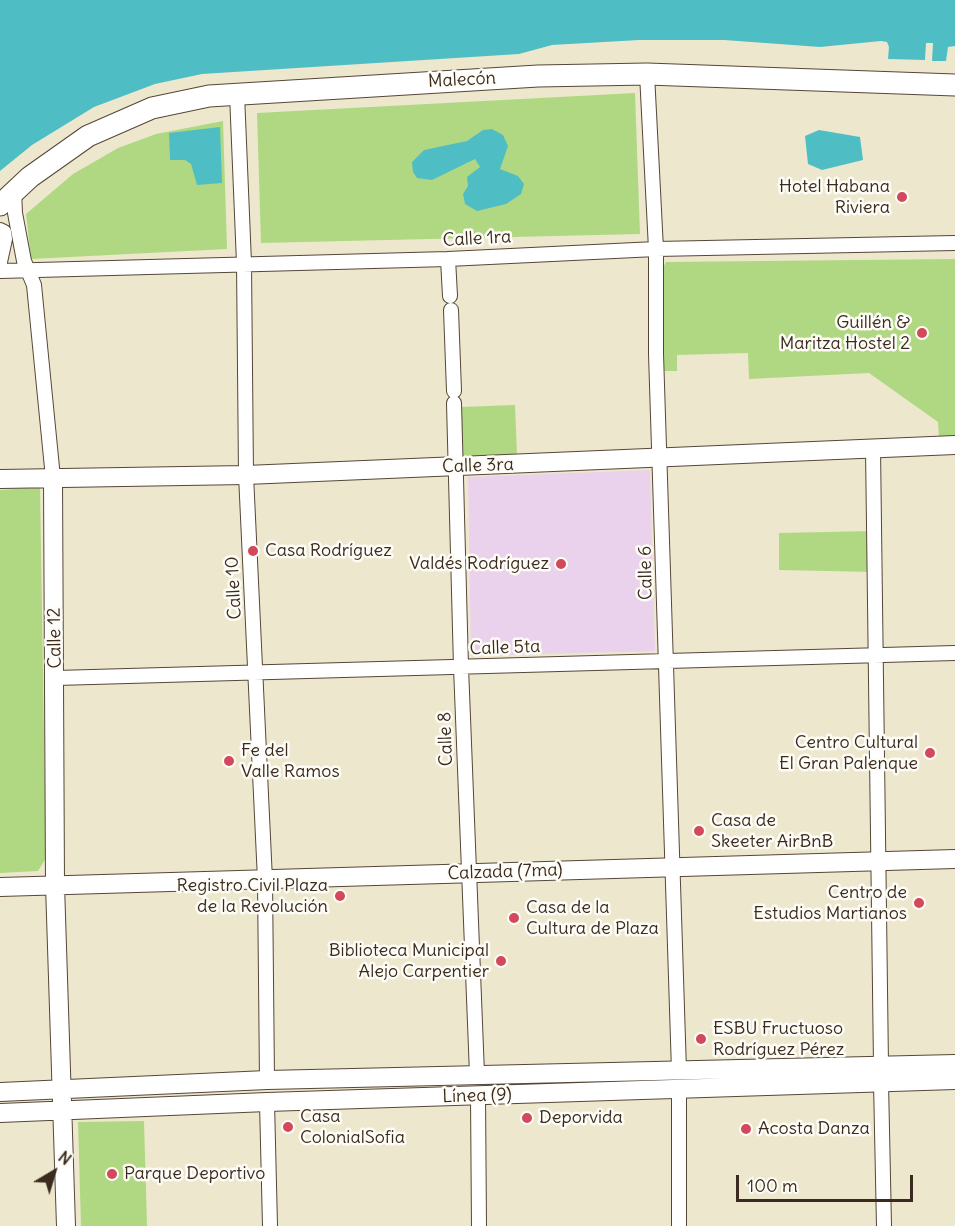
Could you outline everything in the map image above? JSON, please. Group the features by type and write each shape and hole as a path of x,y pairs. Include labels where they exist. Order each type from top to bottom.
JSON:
{"highway":[{"name":"Malecón","path":"7,198 71,147 105,128 152,108 179,101 237,94 538,76 647,74 955,85"}],"main road":[{"name":"Calle 3ra","path":"0,479 246,475 955,445"},
{"name":"Calle 12","path":"52,478 56,678 55,885 63,1111"},
{"name":"Calzada (7ma)","path":"0,887 955,859"},
{"name":"Línea (9)","path":"0,1113 267,1102 679,1090 881,1074 955,1064"},
{"name":"Línea (9)","path":"0,1092 267,1080 679,1071 881,1074 955,1080"},
{"path":"63,1111 66,1226"}],"street":[{"name":"Calle 6","path":"647,74 656,249 656,354 661,458 670,867 679,1071"},
{"name":"Calle 10","path":"237,94 244,263 246,475 265,880 267,1080"},
{"name":"Calle 12","path":"7,198 15,213 24,261 34,285 52,478"},
{"path":"0,230 4,232 5,239 0,262"},
{"name":"Calle 1ra","path":"0,271 448,259 656,249 955,243"},
{"name":"Calle 8","path":"448,259 477,1074"},
{"path":"873,448 874,656 884,1226"},
{"name":"Calle 5ta","path":"56,678 955,653"},
{"path":"679,1090 679,1226"},
{"path":"478,1096 479,1226"},
{"path":"267,1102 270,1226"}],"shaded area":[{"name":"Valdés Rodríguez","path":"650,470 655,651 471,656 468,477"}],"green space":[{"path":"635,93 640,234 261,243 257,113"},
{"path":"223,121 227,249 31,259 26,214 73,174 118,148 156,134"},
{"path":"955,259 955,438 939,439 938,422 869,373 749,379 748,353 677,355 677,371 664,371 661,271 666,262"},
{"path":"515,405 517,455 462,457 460,407"},
{"path":"40,487 46,858 38,871 0,873 0,490"},
{"path":"873,531 874,572 779,570 779,533"},
{"name":"Parque Deportivo","path":"144,1121 147,1226 81,1226 78,1122"}],"water":[{"path":"0,0 955,0 955,46 948,47 946,61 932,61 933,43 926,43 925,60 888,59 889,47 887,42 881,41 820,47 724,40 639,40 552,45 519,54 202,74 155,84 94,107 32,145 0,171"},
{"path":"220,127 222,183 197,185 191,164 185,160 170,160 169,133"},
{"path":"492,129 503,135 508,146 500,169 518,176 524,184 521,194 506,204 477,211 465,204 463,194 468,186 467,177 480,167 475,159 432,180 417,178 413,172 412,162 424,150 467,141 483,130"},
{"path":"819,130 860,137 863,160 822,170 808,164 805,136"}],"place":[{"name":"Hotel Habana Riviera","path":"902,197"},
{"name":"Guillén & Maritza Hostel 2","path":"922,333"},
{"name":"Casa Rodríguez","path":"253,551"},
{"name":"Valdés Rodríguez","path":"561,564"},
{"name":"Centro Cultural El Gran Palenque","path":"930,753"},
{"name":"Fe del Valle Ramos","path":"229,761"},
{"name":"Casa de Skeeter AirBnB","path":"699,831"},
{"name":"Registro Civil Plaza de la Revolución","path":"340,896"},
{"name":"Centro de Estudios Martianos","path":"919,903"},
{"name":"Casa de la Cultura de Plaza","path":"514,918"},
{"name":"Biblioteca Municipal Alejo Carpentier","path":"501,961"},
{"name":"ESBU Fructuoso Rodríguez Pérez","path":"701,1039"},
{"name":"Deporvida","path":"527,1118"},
{"name":"Casa ColonialSofia","path":"288,1127"},
{"name":"Acosta Danza","path":"746,1129"},
{"name":"Parque Deportivo","path":"112,1174"}]}
